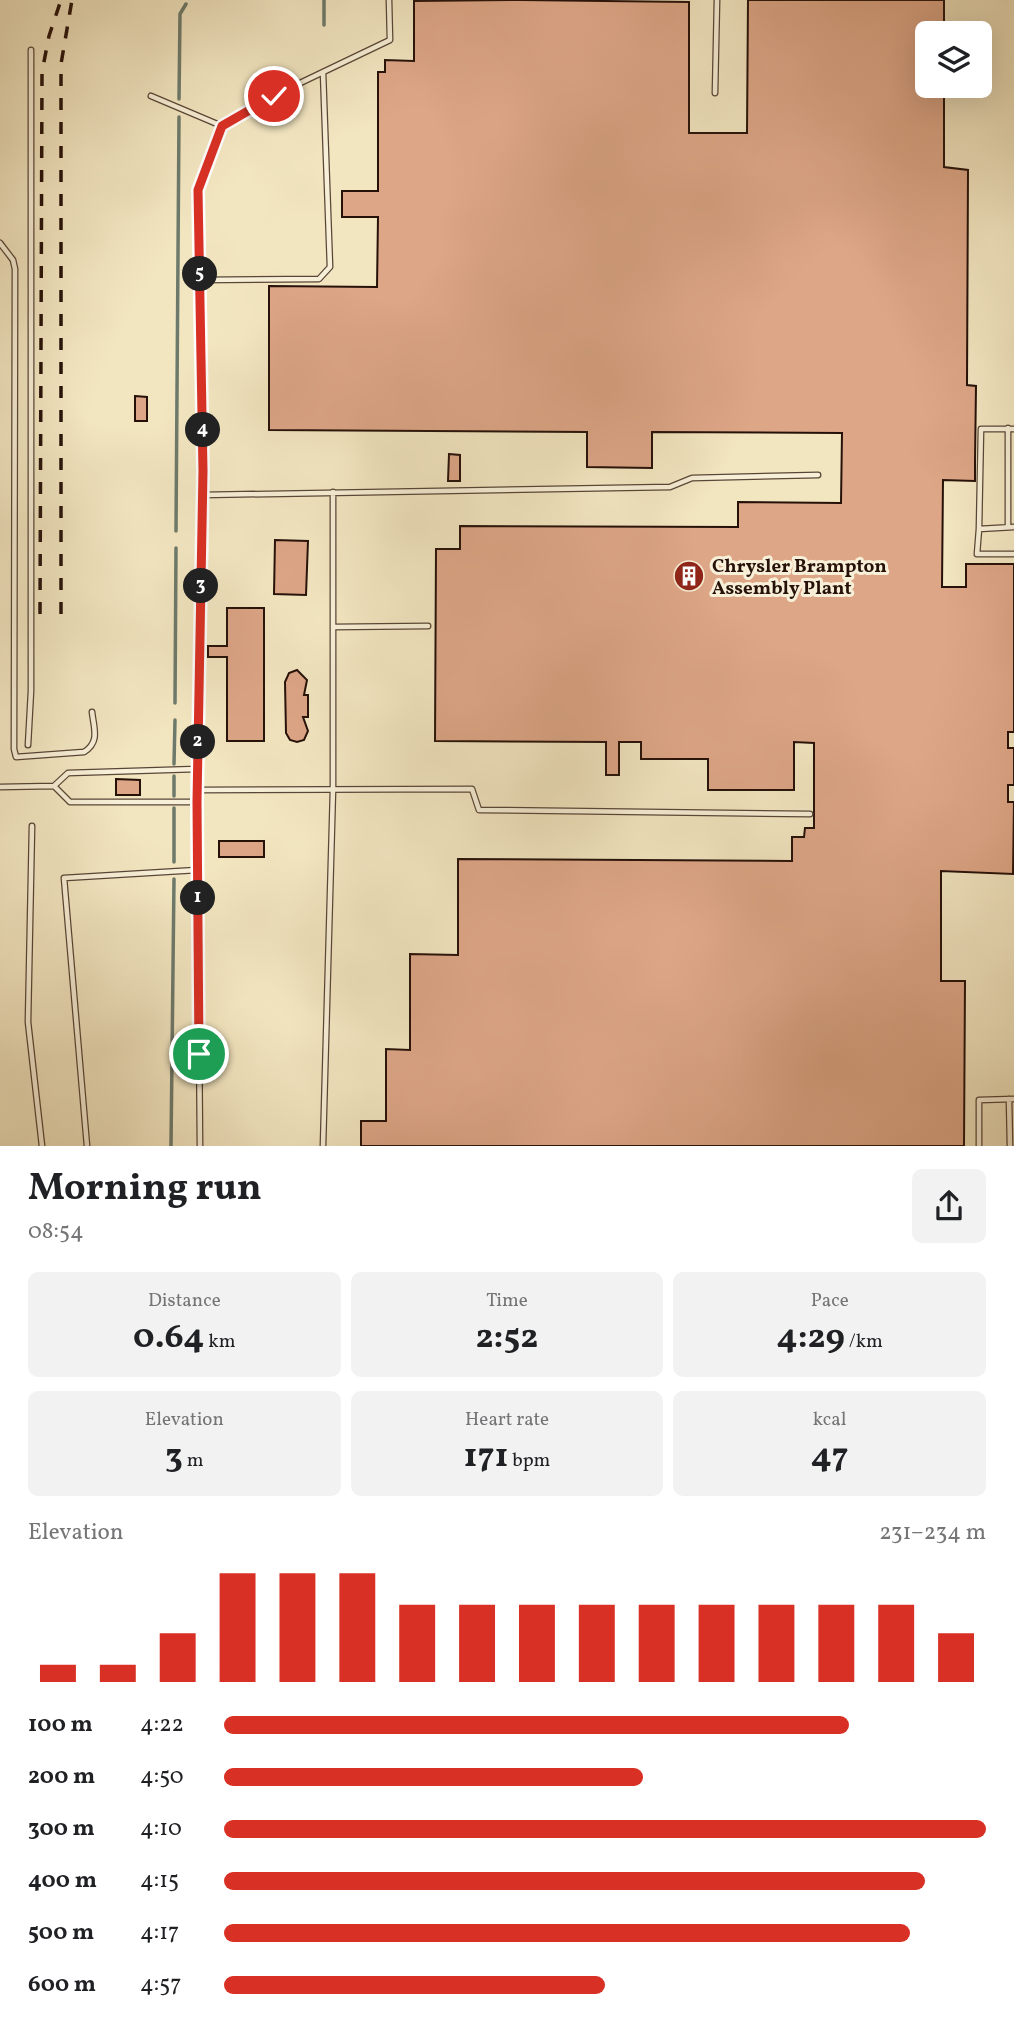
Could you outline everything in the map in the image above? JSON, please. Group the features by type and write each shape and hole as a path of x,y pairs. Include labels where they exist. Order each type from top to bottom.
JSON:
{"lane":[{"path":"200,1146 197,802 200,790 197,769 203,471 198,190 222,126 390,40 389,0"},
{"path":"715,93 717,0"},
{"path":"28,745 31,691 31,50"},
{"path":"200,280 319,279 330,267 323,72"},
{"path":"151,96 222,126"},
{"path":"0,243 13,260 15,269 13,749 16,757 84,752 92,747 96,738 92,712"},
{"path":"979,529 1011,527 1011,428 981,429 977,554 1014,554"},
{"path":"203,495 670,486 692,478 818,475"},
{"path":"323,1146 333,789 333,492"},
{"path":"333,627 428,625"},
{"path":"0,787 54,786 68,774 197,769"},
{"path":"54,786 70,802 197,802"},
{"path":"200,790 472,789 479,810 810,814"},
{"path":"32,826 28,1022 42,1146"},
{"path":"87,1146 64,878 197,870"},
{"path":"979,1146 979,1100 1012,1099 1010,1146"}],"building":[{"name":"Chrysler Brampton Assembly Plant","path":"748,0 944,0 944,21 915,21 915,98 944,98 944,167 968,170 967,385 976,386 975,481 943,480 942,587 966,587 966,564 1014,564 1014,732 1008,732 1008,748 1014,748 1014,785 1008,785 1008,802 1014,802 1013,874 941,871 941,981 965,981 964,1146 361,1146 361,1121 386,1121 386,1049 410,1050 410,954 458,955 458,859 792,861 792,837 804,837 805,828 814,828 814,743 794,742 794,790 708,790 708,759 641,759 641,742 619,742 619,775 606,775 606,742 435,741 436,549 460,549 460,526 738,527 738,502 841,503 842,433 652,432 652,468 587,467 587,432 269,430 269,286 377,287 378,217 342,217 342,191 378,191 378,72 385,72 385,60 414,61 414,1 689,2 689,133 747,133"},
{"path":"135,396 147,397 147,421 135,421"},
{"path":"449,454 460,455 460,481 448,481"},
{"path":"275,540 308,541 306,595 274,594"},
{"path":"227,608 264,608 264,741 227,741 227,657 208,657 208,646 227,646"},
{"path":"297,670 307,680 304,695 308,695 308,717 303,717 308,731 304,740 297,742 290,740 286,733 285,682 289,673"},
{"path":"116,779 140,780 140,795 116,795"},
{"path":"219,841 264,841 264,857 219,857"}],"waterway":[{"path":"324,0 324,25"},
{"path":"179,99 180,14 186,4"},
{"path":"176,531 179,117"},
{"path":"175,703 176,548"},
{"path":"174,764 175,720"},
{"path":"174,776 174,796"},
{"path":"174,808 174,862"},
{"path":"171,1146 174,879"}],"railway":[{"path":"40,614 42,72 49,36 61,0"},
{"path":"61,614 61,64 72,0"}],"place":[{"name":"Chrysler Brampton Assembly Plant","path":"689,576"}],"route":[{"path":"199,1054 197,802 200,790 197,769 203,471 198,190 222,126 274,96"}]}
